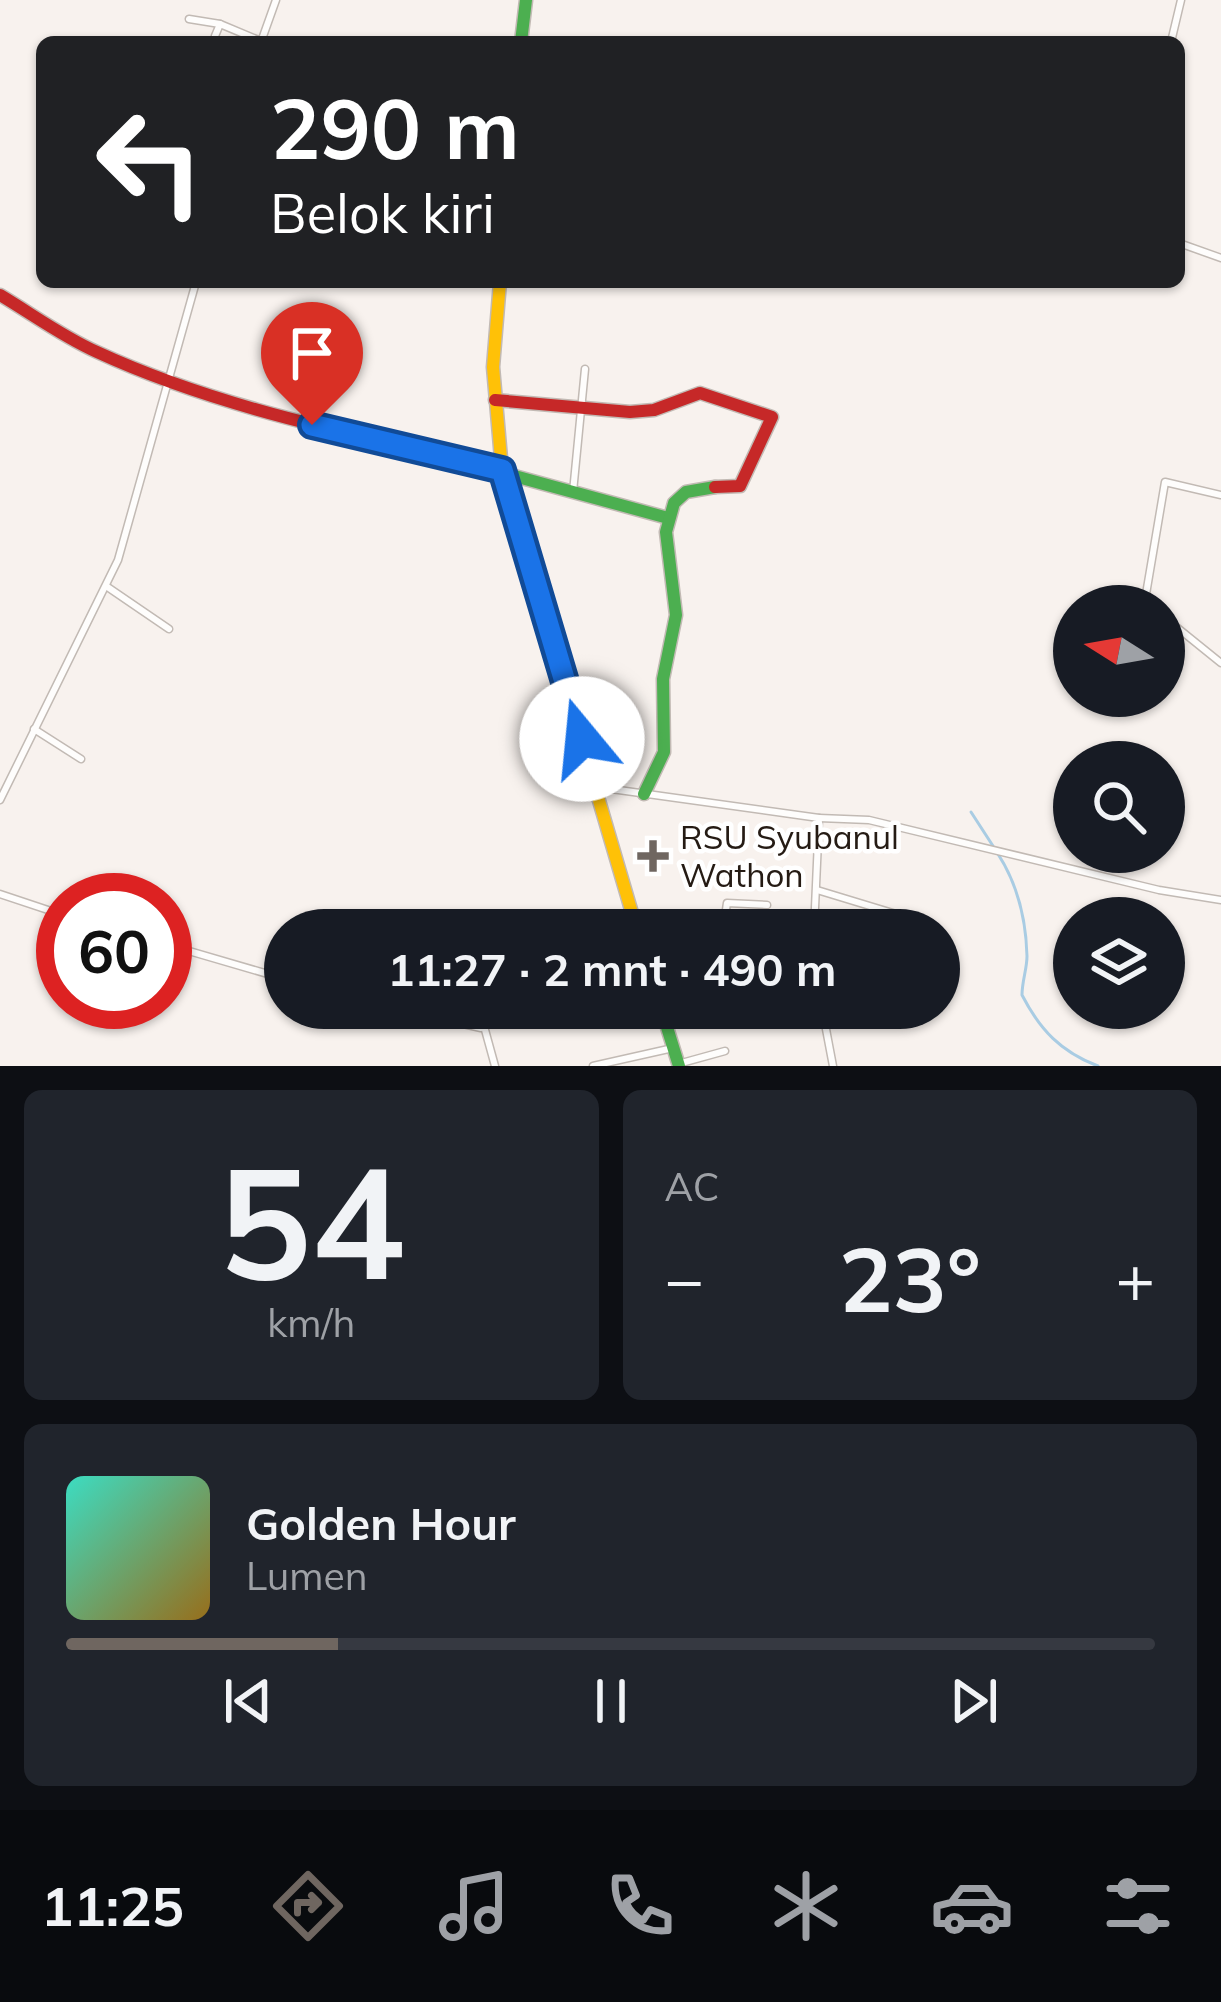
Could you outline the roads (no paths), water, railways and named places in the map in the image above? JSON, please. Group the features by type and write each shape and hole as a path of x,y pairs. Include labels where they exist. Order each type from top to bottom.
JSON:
{"street":[{"path":"264,36 276,0"},
{"path":"522,36 526,0"},
{"path":"1172,36 1181,0"},
{"path":"189,19 220,24 248,36"},
{"path":"214,36 220,24"},
{"path":"1185,245 1221,258"},
{"path":"0,800 106,586 133,514 194,288"},
{"path":"500,288 494,400 502,470 631,909"},
{"path":"0,295 92,350 168,382 312,425 502,470 668,518"},
{"path":"573,492 585,369"},
{"path":"494,400 654,410 700,393 772,417 740,486 693,488 681,495 668,518 667,562 676,613 663,679 668,724 660,771 644,794"},
{"path":"1148,585 1165,482 1221,495"},
{"path":"106,586 169,628"},
{"path":"1185,634 1221,663"},
{"path":"34,728 81,760"},
{"path":"597,787 819,818 869,820 1159,890 1221,900"},
{"path":"816,909 819,818"},
{"path":"817,890 880,909"},
{"path":"0,894 36,906"},
{"path":"727,909 728,903 767,905"},
{"path":"192,952 264,973"},
{"path":"482,1029 495,1066"},
{"path":"668,1029 678,1065 724,1051"},
{"path":"826,1029 833,1066"},
{"path":"593,1066 673,1048"}],"waterway":[{"path":"971,812 993,846"},
{"path":"998,854 1023,916 1027,956 1022,995 1053,1038 1098,1066"}],"place":[{"name":"RSU Syubanul Wathon","path":"653,856"}]}
